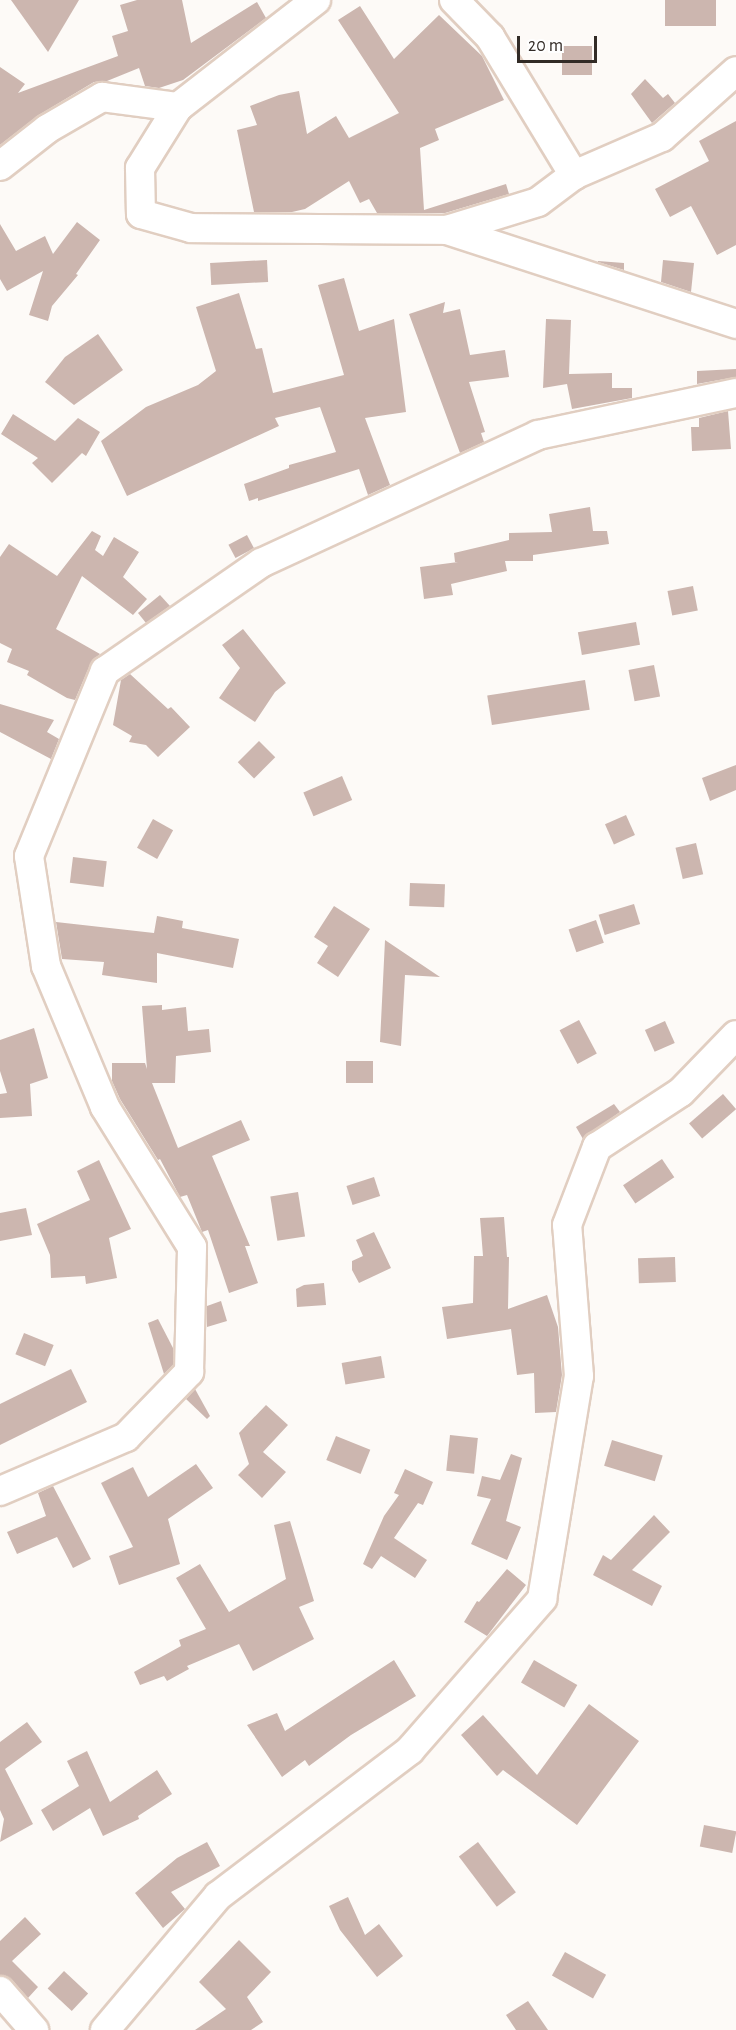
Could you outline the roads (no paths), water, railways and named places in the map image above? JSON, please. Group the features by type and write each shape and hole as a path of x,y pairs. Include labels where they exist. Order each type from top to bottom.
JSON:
{"street":[{"path":"316,0 178,107 140,168 141,214 191,228 447,230 538,202 574,175 662,137 736,71"},
{"path":"454,0 490,37 574,175"},
{"path":"0,166 47,129 102,97 178,107"},
{"path":"447,230 736,324"},
{"path":"0,1491 126,1437 189,1372 192,1247 105,1107 91,1075 46,966 29,856 105,671 261,562 538,435 736,393"},
{"path":"105,2030 218,1896 410,1750 542,1599 579,1376 567,1225 597,1147 681,1092 736,1035"},
{"path":"0,1991 34,2030"}]}
